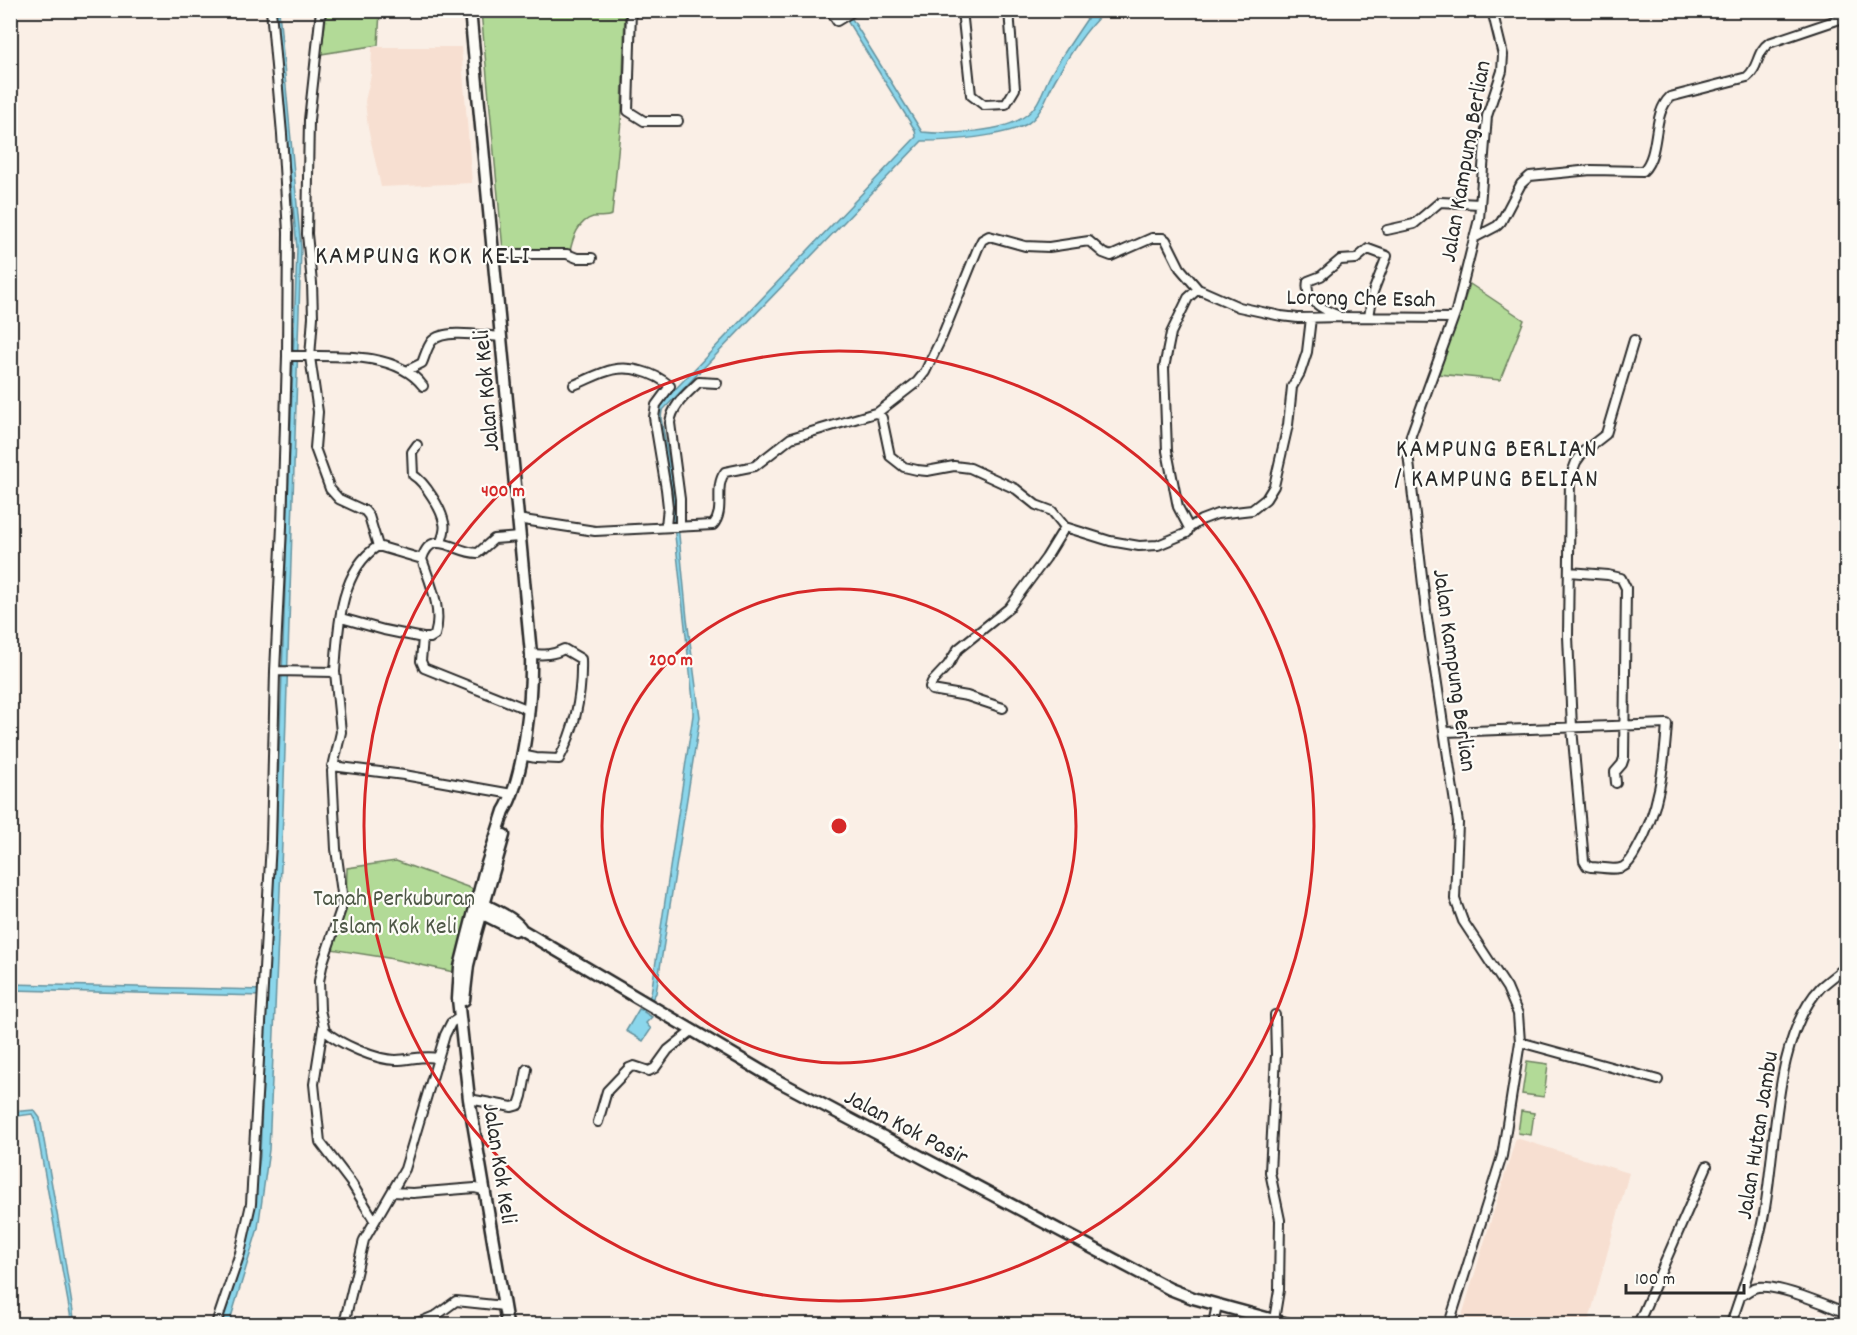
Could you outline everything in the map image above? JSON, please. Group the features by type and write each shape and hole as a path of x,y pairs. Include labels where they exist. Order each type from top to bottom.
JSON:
{"street":[{"path":"216,1324 240,1253 251,1204 271,842 289,356 288,232 271,10"},
{"path":"321,10 309,120 307,234 313,317 305,356 318,412 315,448 324,477 330,489 339,499 361,508 369,516 378,546"},
{"name":"Jalan Kok Keli","path":"470,10 531,654 529,710 521,754 510,798 484,873 471,936 465,1000 460,1012 469,1099 507,1324"},
{"path":"631,10 628,111 645,121 678,121"},
{"path":"830,10 837,21 854,11"},
{"path":"962,10 971,95 984,105 1006,104 1015,89 1009,10"},
{"name":"Jalan Kampung Berlian","path":"1449,1324 1502,1156 1520,1042 1518,1014 1507,988 1463,921 1455,899 1458,823 1426,611 1408,453 1411,435 1453,318 1474,238 1480,204 1487,116 1502,71 1503,55 1492,10"},
{"path":"1474,238 1501,222 1521,184 1530,176 1591,170 1643,171 1651,156 1664,106 1670,97 1747,77 1754,71 1761,50 1769,43 1846,16"},
{"path":"1387,230 1414,224 1440,202 1480,204"},
{"name":"Lorong Che Esah","path":"877,413 917,382 925,372 941,339 981,240 988,236 1010,243 1049,247 1089,241 1103,253 1111,256 1152,238 1160,237 1166,240 1180,268 1198,288 1239,307 1281,316 1311,318 1341,316 1453,318"},
{"path":"1341,316 1324,309 1311,298 1307,289 1308,281 1321,276 1340,260 1356,259 1368,249 1387,256 1373,292 1369,317"},
{"path":"494,254 567,254 577,258 592,258"},
{"path":"1189,528 1178,507 1167,451 1164,368 1171,333 1188,298 1198,288"},
{"path":"517,519 588,531 708,526 717,522 720,481 725,472 755,466 791,438 877,413 882,418 888,453 895,462 904,467 917,470 939,470 954,466 970,468 1016,489 1036,506 1052,510 1065,527 1110,541 1139,546 1158,545 1186,533 1189,528 1201,520 1217,514 1252,510 1266,498 1274,486 1288,426 1292,387 1300,373 1307,352 1311,318"},
{"path":"406,371 422,363 429,344 440,336 453,334 501,337"},
{"path":"1445,732 1572,728 1667,724 1665,754 1656,804 1647,833 1628,863 1618,868 1587,866 1584,861 1572,728 1570,478 1580,457 1606,435 1634,340"},
{"path":"289,356 364,358 394,365 406,371 423,386"},
{"path":"574,385 616,368 628,367 657,375 670,386 654,410 667,498 666,526"},
{"path":"680,527 680,499 670,423 671,415 675,406 699,382 717,383"},
{"path":"417,445 412,453 413,475 423,483 442,516 445,526 441,542"},
{"path":"1003,708 967,696 932,690 930,687 958,649 1009,608 1046,558 1065,527"},
{"path":"341,618 384,630 430,638 435,635 437,619 433,592 422,559 429,545 441,542 471,554 478,554 494,539 519,537"},
{"path":"378,546 422,559"},
{"path":"378,546 365,555 354,570 341,618 335,672 340,742 332,766 336,849 342,893 341,909 319,981 320,1010 325,1031 375,1056 396,1060 424,1056 438,1058"},
{"path":"1569,573 1621,578 1626,588 1624,758 1616,772 1616,783"},
{"path":"423,638 421,661 424,668 529,710"},
{"path":"521,754 536,759 559,759 576,712 582,677 581,659 564,649 556,654 531,654"},
{"path":"278,671 335,672"},
{"path":"332,766 404,775 510,798"},
{"name":"Jalan Kok Keli","path":"471,936 482,908 510,812 510,798"},
{"path":"482,908 484,873"},
{"path":"471,936 489,922 504,920 493,902 488,887"},
{"name":"Jalan Kok Pasir","path":"482,908 519,925 522,930 780,1082 1079,1241 1193,1298 1287,1324"},
{"name":"Jalan Hutan Jambu","path":"1731,1324 1763,1221 1772,1167 1780,1088 1787,1053 1808,1005 1821,987 1846,967"},
{"path":"344,1324 361,1247 405,1168 447,1030 460,1012"},
{"path":"1274,1320 1279,1290 1280,1220 1270,1172 1276,1054 1275,1015"},
{"path":"324,1024 314,1084 320,1142 352,1184 374,1220"},
{"path":"598,1122 608,1091 629,1068 634,1066 649,1071 655,1068 668,1050 693,1030"},
{"path":"1520,1042 1658,1080"},
{"path":"469,1099 512,1107 519,1105 526,1069"},
{"path":"1638,1324 1707,1167"},
{"path":"393,1192 413,1193 475,1188 483,1190"},
{"path":"1740,1296 1751,1288 1761,1286 1785,1291 1846,1313"},
{"path":"415,1324 437,1315 456,1301 504,1306"},
{"path":"1213,1324 1217,1305"}],"shaded area":[{"path":"372,47 461,47 472,183 381,187 368,128 365,101 371,75"},
{"path":"1516,1138 1629,1173 1588,1324 1478,1324 1461,1319"}],"green space":[{"path":"327,10 380,11 378,45 321,54"},
{"path":"481,11 625,11 622,110 612,215 593,217 584,222 575,236 570,251 503,250"},
{"path":"1470,284 1524,320 1500,380 1438,374"},
{"name":"Tanah Perkuburan Islam Kok Keli","path":"396,861 473,889 454,972 331,949 346,905 347,868"},
{"path":"1527,1061 1548,1064 1544,1097 1522,1094"},
{"path":"1521,1111 1534,1113 1531,1135 1518,1133"}],"water":[{"path":"275,11 279,11 301,248 282,843 269,1150 258,1228 229,1324 218,1324 250,1230 260,1156 266,996 11,990 11,984 266,990 276,843 297,248"},
{"path":"841,11 847,11 922,132 946,133 1004,126 1025,116 1038,102 1051,74 1089,16 1094,11 1105,11 1072,51 1041,109 1032,120 1017,128 990,135 922,141 662,411 661,418 675,493 687,619 700,717 656,993 644,1012 652,1017 646,1023 651,1029 643,1041 626,1031 651,994 693,715 672,492 658,418 659,408 916,137 915,130"},
{"path":"34,1110 40,1118 75,1324 72,1324 35,1120 32,1114 11,1117 11,1112"}],"district":[{"name":"KAMPUNG KOK KELI","path":"423,254"},
{"name":"KAMPUNG BERLIAN / KAMPUNG BELIAN","path":"1497,462"}]}
